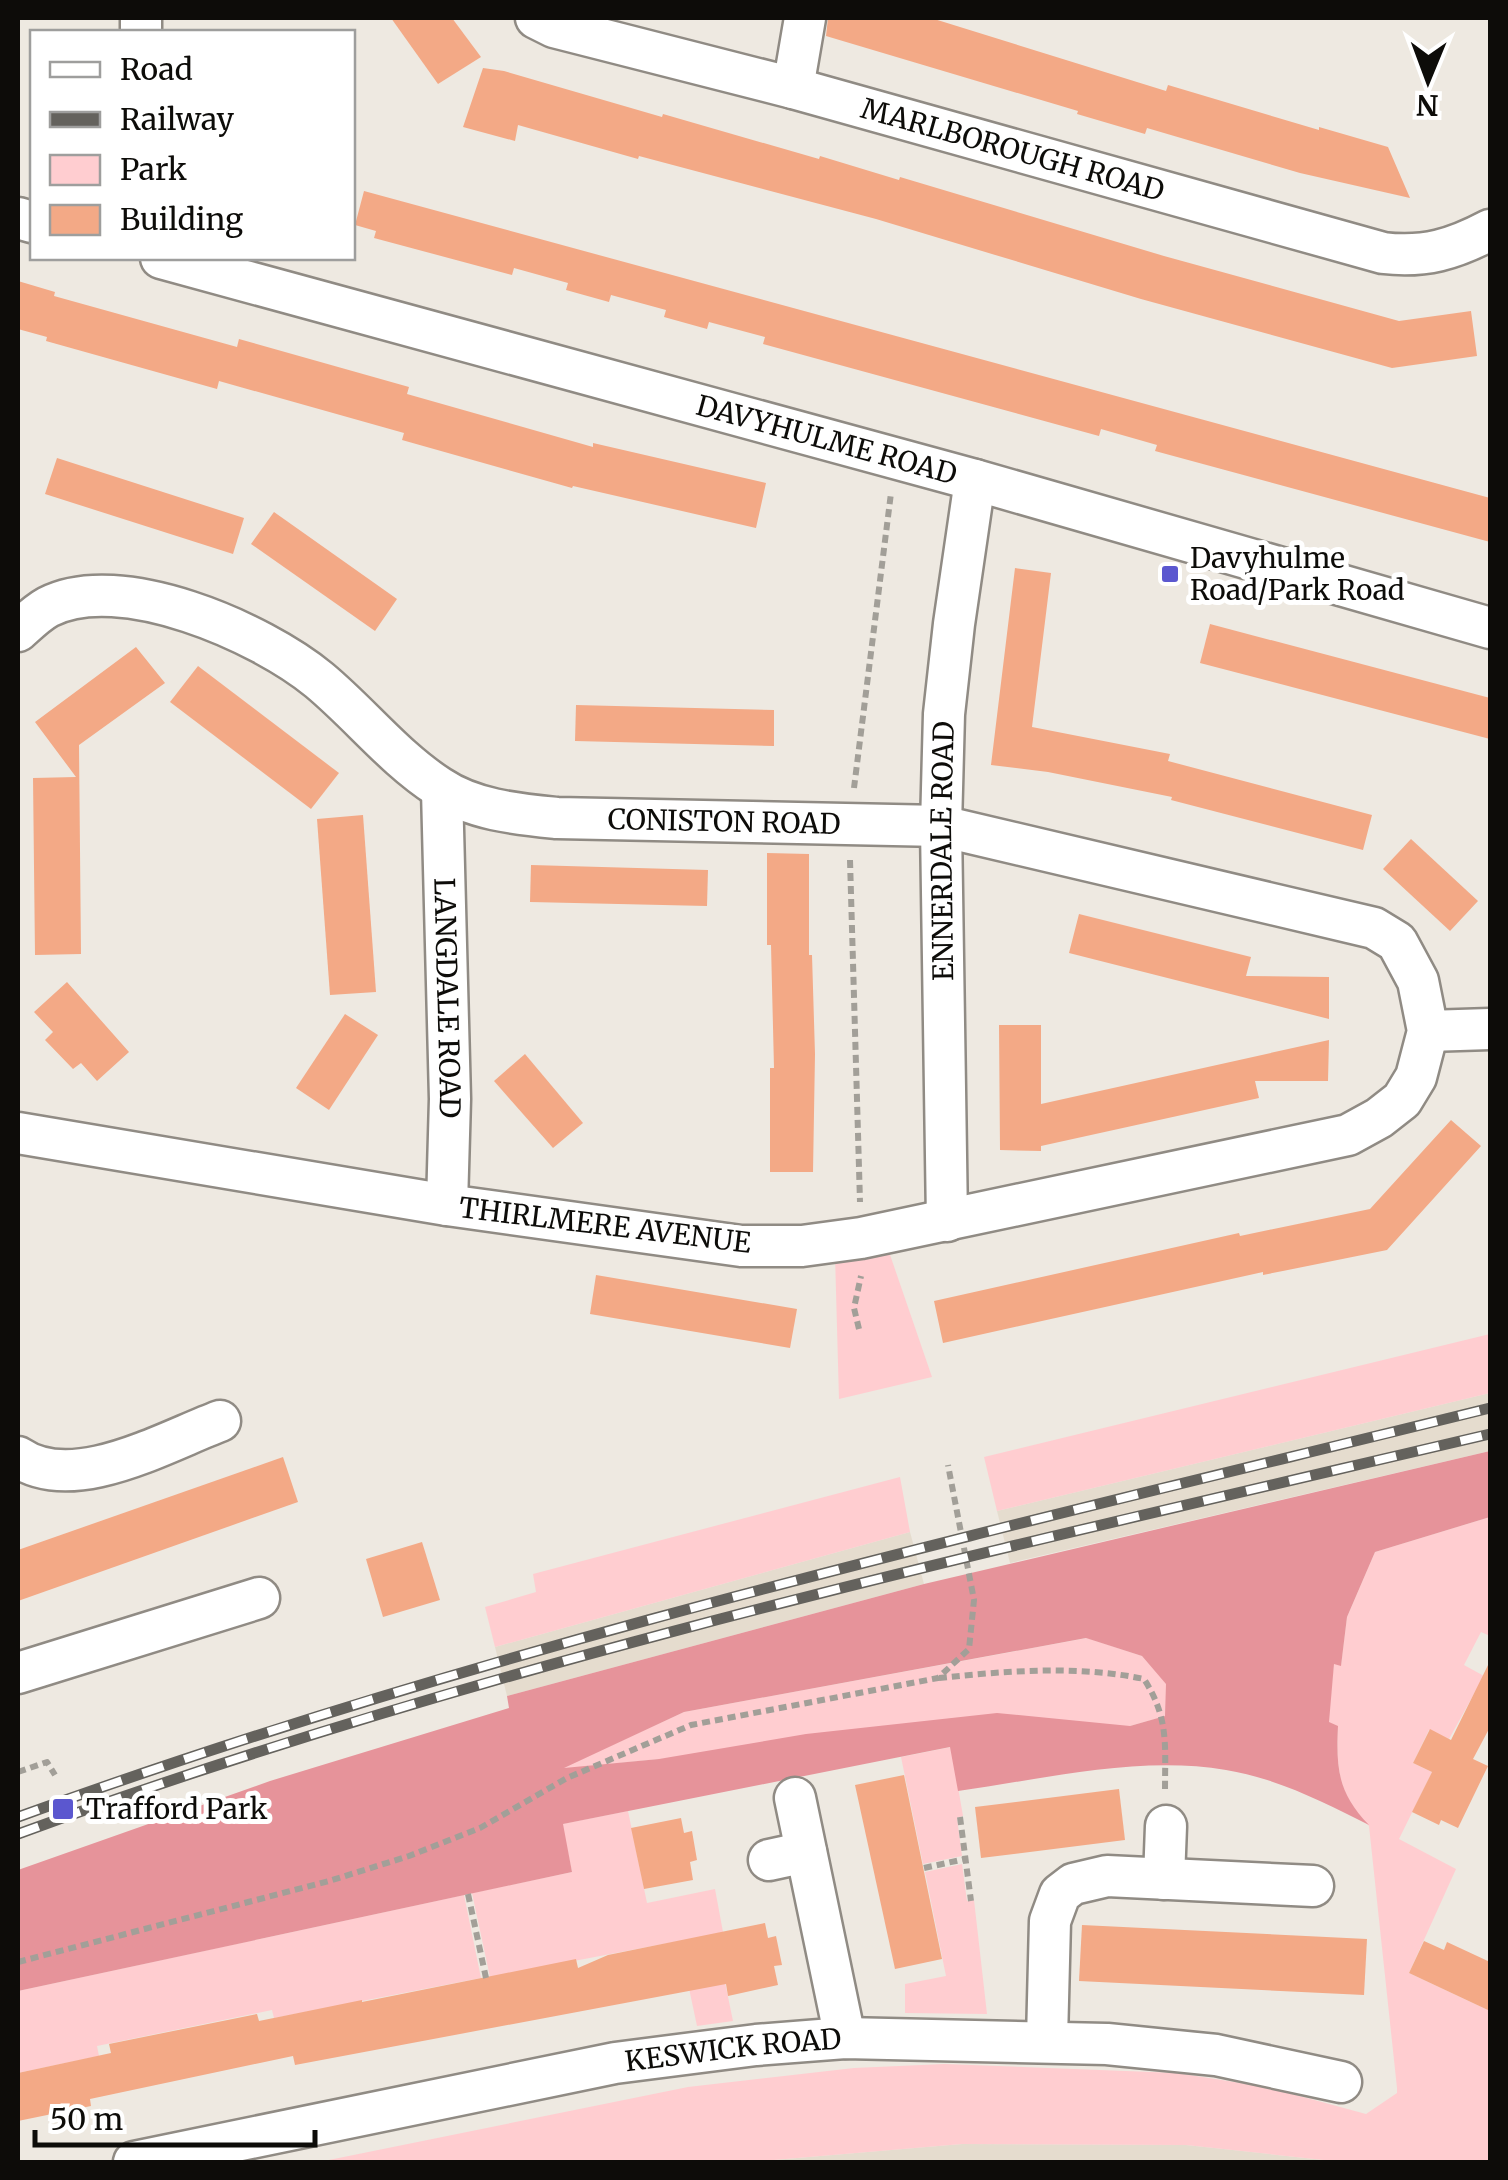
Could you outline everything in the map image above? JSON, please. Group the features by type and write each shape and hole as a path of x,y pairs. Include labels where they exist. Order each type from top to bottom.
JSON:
{"street":[{"name":"MARLBOROUGH ROAD","path":"536,18 554,27 793,88 1383,252 1410,256 1437,253 1490,230"},
{"path":"793,88 805,18"},
{"name":"DAVYHULME ROAD","path":"167,260 975,480 1490,628"},
{"name":"ENNERDALE ROAD","path":"947,1221 941,826 948,678 975,480"},
{"name":"CONISTON ROAD","path":"18,631 48,607 84,597 124,595 174,607 244,634 316,678 442,790 504,812 557,818 941,826 1374,928 1397,942 1418,981 1428,1032"},
{"name":"LANGDALE ROAD","path":"442,790 450,1098 447,1205"},
{"path":"1428,1032 1490,1029"},
{"name":"THIRLMERE AVENUE","path":"18,1134 447,1205 741,1246 802,1246 869,1237 1348,1136 1402,1100 1416,1077 1428,1032"},
{"path":"18,1458 36,1469 73,1472 102,1466 220,1421"},
{"path":"18,1672 164,1644 259,1598"},
{"path":"795,1798 788,1856 845,2038"},
{"path":"1164,1878 1166,1826"},
{"path":"1047,2040 1050,1921 1060,1894 1072,1884 1090,1878 1164,1878 1313,1886"},
{"name":"KESWICK ROAD","path":"134,2162 615,2064 756,2045 845,2038 1047,2040 1216,2055 1341,2082"}],"path":[{"path":"858,1329 854,1308 869,1237"},
{"path":"938,1678 969,1650 974,1600 948,1465"},
{"path":"18,1962 330,1881 409,1856 480,1828 567,1778 690,1725 938,1678 984,1673 1107,1671 1144,1679 1160,1704 1165,1758"},
{"path":"18,1772 47,1762 55,1775"},
{"path":"960,1817 971,1901"},
{"path":"924,1868 966,1859"},
{"path":"468,1894 486,1978"}],"shaded area":[{"path":"1490,1393 1490,1451 1010,1563 997,1511"},
{"path":"1490,1451 1490,1517 1375,1552 1347,1617 1341,1666 1334,1664 1329,1722 1338,1726 1339,1768 1345,1791 1369,1825 1281,1785 1226,1770 1193,1766 1092,1770 958,1791 950,1747 563,1824 572,1872 18,1991 18,1870 270,1781 509,1708 507,1696 924,1584","holes":["1086,1638 1142,1656 1166,1684 1165,1716 1130,1726 997,1713 806,1734 659,1759 564,1768 684,1712"]},
{"path":"910,1532 924,1584 507,1696 495,1647"},
{"path":"962,2144 1186,2145 1342,2162 751,2162"}],"green space":[{"path":"887,1246 932,1377 839,1399 835,1255"},
{"path":"1490,1334 1490,1393 997,1511 984,1457"},
{"path":"900,1477 910,1532 495,1647 485,1607 536,1592 533,1574"},
{"path":"1490,1517 1490,1636 1481,1632 1464,1665 1484,1676 1449,1739 1429,1730 1413,1763 1432,1772 1399,1839 1456,1869 1409,1973 1490,2011 1490,2162 1342,2162 1186,2145 962,2144 751,2162 319,2162 688,2087 854,2068 944,2064 1177,2073 1266,2087 1366,2114 1397,2093 1397,2088 1369,1826 1345,1792 1339,1769 1338,1727 1328,1722 1334,1663 1341,1665 1347,1617 1375,1552"},
{"path":"1087,1638 1142,1656 1166,1683 1166,1716 1130,1726 560,1769 684,1712"},
{"path":"951,1747 963,1816 957,1818 962,1856 923,1864 901,1757"},
{"path":"628,1811 647,1903 715,1889 723,1932 715,1934 733,2021 697,2026 679,1941 490,1977 472,1893 572,1872 562,1824"},
{"path":"962,1864 967,1901 974,1900 987,2014 905,2013 905,1984 946,1976 925,1872"},
{"path":"464,1895 481,1978 274,2018 272,2010 97,2046 99,2056 18,2073 18,1991"}],"building":[{"path":"391,18 452,18 481,57 438,84"},
{"path":"828,18 931,18 1166,91 1168,85 1388,147 1410,198 1300,173 1147,128 1145,134 1077,114 1078,111 826,36"},
{"path":"483,68 899,180 900,177 1399,321 1471,311 1477,356 1392,368 1141,299 876,219 639,156 638,159 518,125 515,141 463,127"},
{"path":"364,191 1490,498 1490,542 1155,451 1157,445 1101,429 1099,436 763,344 765,337 709,322 707,329 664,317 666,310 611,295 609,302 566,290 568,283 514,268 512,275 374,238 376,231 355,225"},
{"path":"18,281 55,292 54,296 237,347 239,339 409,387 407,394 593,447 593,443 766,483 756,528 572,488 402,440 404,433 219,381 217,389 46,341 47,337 18,329"},
{"path":"57,458 244,518 233,554 45,494"},
{"path":"274,512 397,599 375,631 251,544"},
{"path":"1015,568 1051,573 1032,727 1170,754 1168,761 1372,815 1363,850 1171,800 1172,797 1048,772 991,765"},
{"path":"1210,624 1490,698 1490,739 1200,663"},
{"path":"136,647 165,683 79,745 81,954 35,955 33,778 76,777 35,722"},
{"path":"198,666 339,773 311,809 170,702"},
{"path":"576,705 774,710 774,746 575,741"},
{"path":"363,815 376,992 330,995 317,819"},
{"path":"1411,839 1478,901 1450,931 1383,869"},
{"path":"767,853 809,854 809,955 815,1054 813,1172 770,1172 770,1068 774,1068"},
{"path":"531,865 708,870 707,906 530,902"},
{"path":"1079,914 1251,957 1246,976 1329,977 1329,1019 1069,953"},
{"path":"67,982 129,1052 97,1081 81,1063 73,1069 45,1040 53,1032 34,1012"},
{"path":"345,1014 378,1035 329,1110 296,1088"},
{"path":"999,1025 1041,1025 1041,1104 1329,1040 1328,1081 1255,1081 1259,1098 1041,1146 1041,1151 1000,1150"},
{"path":"525,1054 583,1123 553,1148 494,1081"},
{"path":"1451,1120 1481,1146 1387,1250 1263,1272 943,1343 934,1301 1239,1233 1240,1236 1370,1209"},
{"path":"596,1275 797,1309 790,1348 590,1314"},
{"path":"283,1457 298,1502 18,1601 18,1550"},
{"path":"422,1542 440,1600 383,1617 366,1559"},
{"path":"1490,1661 1490,1727 1473,1759 1488,1766 1458,1828 1441,1820 1439,1825 1412,1812 1432,1772 1413,1763 1430,1729 1451,1740"},
{"path":"904,1775 942,1959 895,1969 855,1785"},
{"path":"1119,1789 1125,1840 981,1858 975,1807"},
{"path":"681,1818 684,1833 692,1831 697,1860 690,1862 693,1880 644,1889 631,1828"},
{"path":"765,1923 768,1938 776,1936 782,1965 774,1966 778,1985 728,1996 726,1984 295,2065 293,2056 90,2099 91,2106 18,2121 18,2073 111,2053 109,2044 257,2014 259,2021 576,1959 578,1968 608,1955"},
{"path":"1082,1925 1367,1939 1364,1995 1079,1981"},
{"path":"1424,1941 1444,1950 1447,1942 1490,1962 1490,2011 1409,1973"}],"railway":[{"path":"18,1817 199,1754 564,1643 933,1545 1490,1408"},
{"path":"18,1834 198,1771 563,1661 933,1565 1490,1434"}],"place":[{"name":"Davyhulme Road/Park Road","path":"1170,574"},
{"name":"Trafford Park","path":"63,1809"}]}
